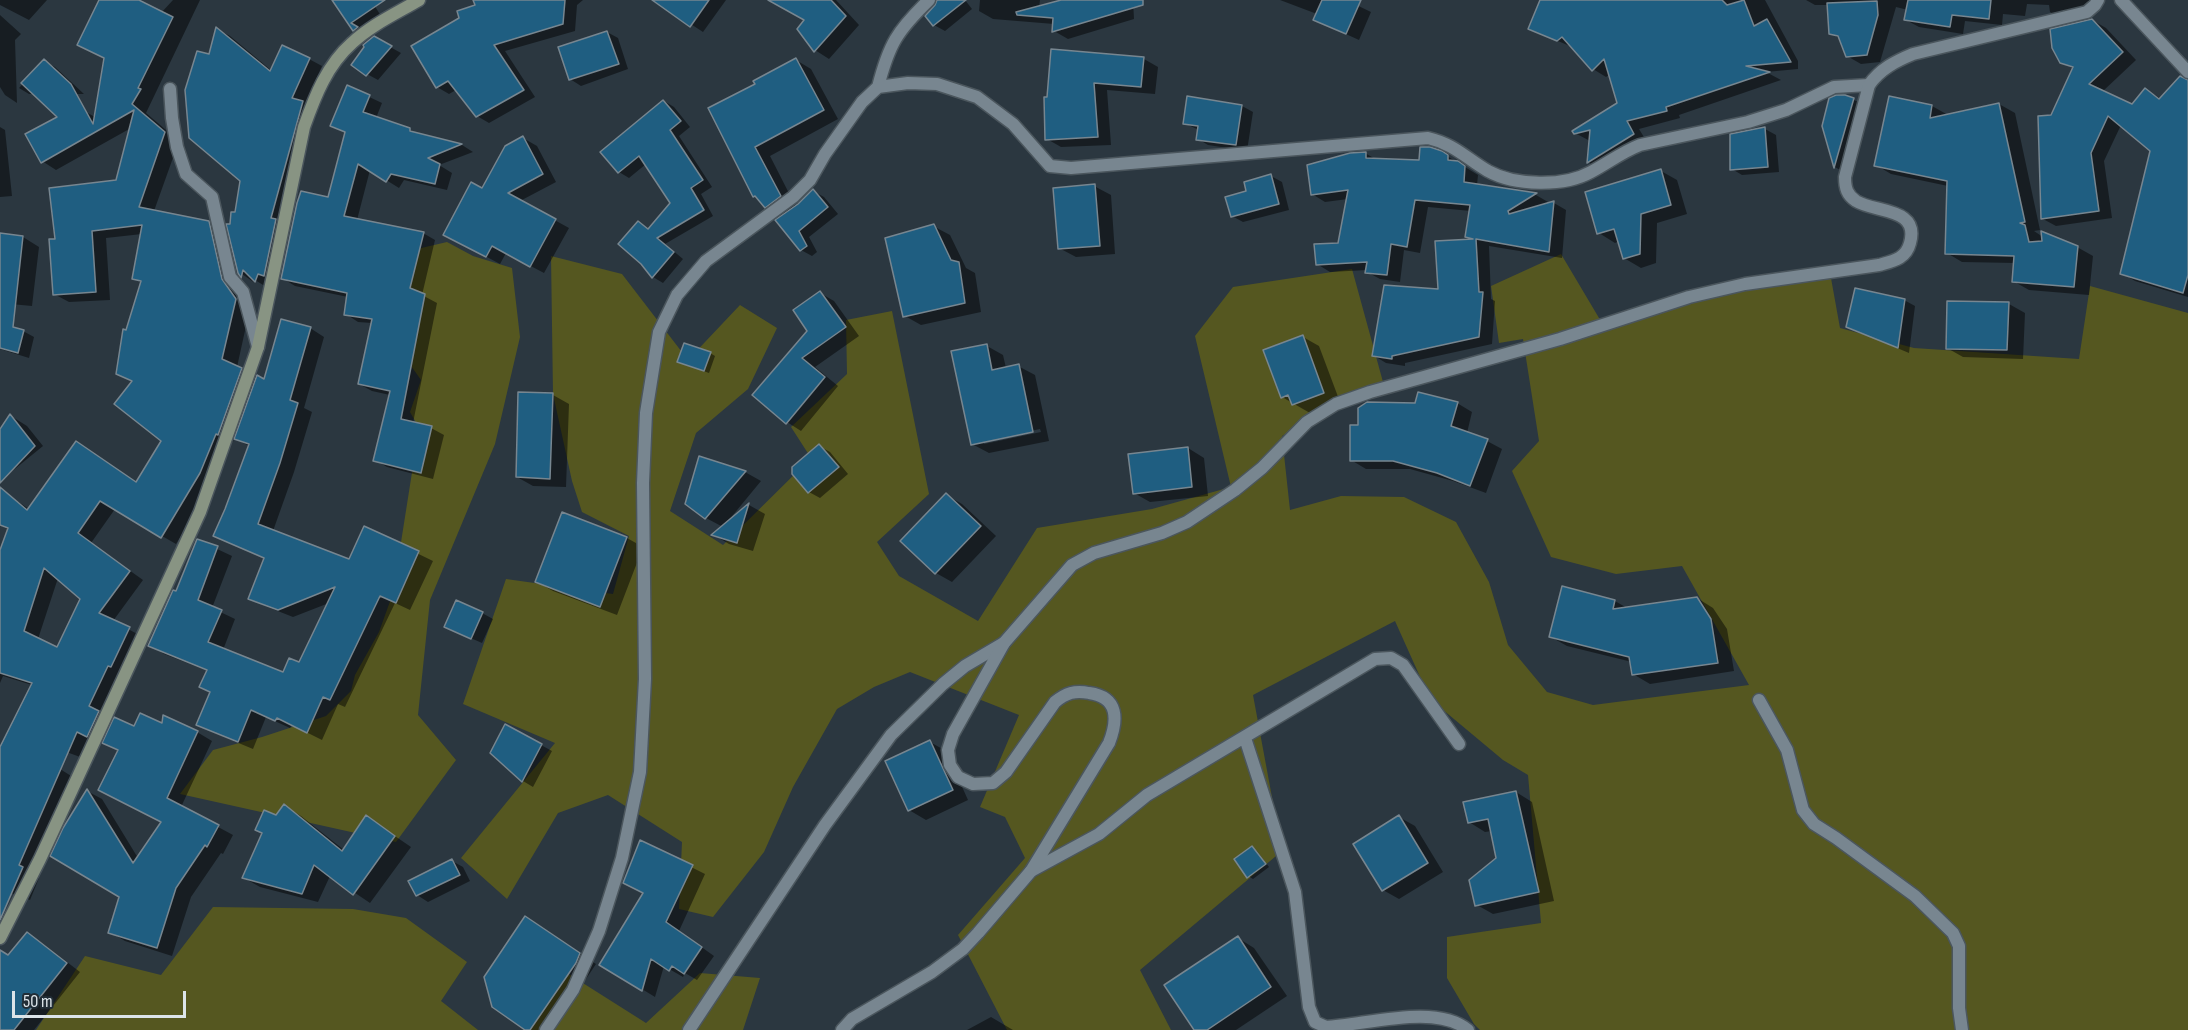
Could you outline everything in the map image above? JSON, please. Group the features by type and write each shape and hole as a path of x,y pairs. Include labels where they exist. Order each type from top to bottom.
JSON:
{"main road":[{"path":"0,938 74,787 200,512 258,347 304,127 315,96 331,67 352,42 410,2"}],"street":[{"path":"546,1030 573,990 599,931 622,858 640,772 645,679 643,483 646,413 659,332 677,295 706,261 793,197 810,180 825,154 862,102 878,87 886,56 896,37 929,0"},
{"path":"842,1030 852,1019 932,972 963,949 1031,871 1109,743 1114,730 1114,713 1110,701 1101,694 1080,691 1065,693 1055,702 1006,772 993,783 973,784 958,777 950,765 948,750 953,734 1004,643 1072,565 1094,553 1162,533 1187,522 1235,490 1262,468 1307,422 1336,404 1370,392 1560,339 1689,297 1745,284 1879,265 1899,259 1907,254 1911,240 1912,232 1907,221 1898,214 1857,202 1847,193 1845,186 1845,177 1869,85 1886,68 1913,54 2087,12 2096,5 2098,0"},
{"path":"2121,0 2188,72"},
{"path":"878,87 908,83 937,84 977,97 1013,124 1050,166 1071,168 1428,138 1456,148 1490,172 1545,184 1568,181 1589,173 1626,150 1640,145 1748,122 1786,110 1834,87 1869,85"},
{"path":"170,89 175,137 186,174 212,197 230,277 243,292 258,347"},
{"path":"689,1030 825,825 891,735 964,666 1004,643"},
{"path":"1031,871 1099,834 1147,795 1375,659 1391,658 1403,664 1459,744"},
{"path":"1759,700 1786,750 1803,810 1814,824 1915,896 1953,933 1959,946 1959,1008 1962,1030"},
{"path":"1245,738 1295,892 1309,1007 1315,1022 1326,1028 1410,1017 1435,1017 1454,1022 1468,1030"}],"shaded area":[{"path":"447,242 473,256 512,268 520,337 495,444 430,600 418,715 456,760 396,842 180,794 213,750 326,716 351,691 355,675 379,632 393,593 419,428 410,412 421,380 397,346 417,249"},
{"path":"1561,254 1602,323 1829,267 1840,328 1914,348 2079,359 2090,286 2188,313 2188,1030 1480,1030 1474,1024 1447,978 1447,937 1541,923 1528,775 1503,760 1430,699 1395,621 1253,695 1282,851 1140,970 1171,1030 1007,1030 958,935 1025,858 1005,817 980,807 1019,715 910,672 874,687 837,709 793,787 764,852 713,917 679,909 682,842 608,795 558,813 507,899 461,858 555,743 463,704 506,579 613,594 629,536 582,512 572,481 553,394 551,256 622,274 688,360 740,305 777,328 748,389 696,433 670,511 723,545 811,458 791,427 847,374 846,320 892,311 929,494 877,542 899,576 978,621 1037,528 1152,509 1231,487 1195,336 1233,287 1352,269 1383,382 1282,436 1290,510 1341,496 1404,497 1456,522 1489,582 1508,645 1547,692 1593,705 1749,685 1682,566 1616,574 1551,557 1512,471 1539,441 1523,339 1499,343 1491,286"},
{"path":"213,907 353,909 406,918 467,962 441,1001 478,1030 36,1030 85,956 161,975"},
{"path":"567,973 646,1023 700,973 760,978 743,1030 523,1030"}],"building":[{"path":"99,0 139,0 173,17 132,104 165,132 139,207 209,221 222,279 236,299 222,359 242,368 218,435 216,434 200,473 161,538 100,501 78,533 130,571 99,613 130,627 89,706 99,711 87,737 77,732 19,865 23,867 0,920 0,747 32,683 0,673 0,550 8,528 0,525 0,487 27,510 76,441 136,482 161,441 114,404 132,381 116,374 123,329 126,330 141,281 132,279 142,225 92,231 96,292 53,295 49,239 55,239 49,188 116,180 134,110 41,163 25,134 57,117 21,83 44,59 71,84 93,124 104,58 77,45","holes":["44,568 80,599 57,647 24,631"]},
{"path":"332,0 385,0 351,23 358,27 353,31"},
{"path":"473,0 565,0 563,24 494,45 524,90 476,117 448,81 436,88 411,46 459,18 457,11 475,5"},
{"path":"652,0 709,0 690,27"},
{"path":"768,0 831,0 846,16 814,52 797,29 804,20"},
{"path":"937,0 966,0 933,26 925,16"},
{"path":"1061,0 1143,0 1143,5 1052,32 1053,18 1017,15 1016,12"},
{"path":"1322,0 1361,0 1346,34 1313,20"},
{"path":"1540,0 1722,0 1727,5 1744,0 1754,26 1767,19 1791,62 1746,66 1770,72 1666,107 1667,111 1627,121 1634,134 1587,163 1590,130 1574,134 1572,131 1617,103 1604,59 1592,71 1562,37 1557,41 1528,29"},
{"path":"1908,0 1991,0 1989,19 1952,15 1950,27 1904,20"},
{"path":"1877,1 1878,15 1867,55 1846,57 1838,36 1829,34 1827,3"},
{"path":"2092,19 2123,52 2089,84 2132,104 2145,88 2159,99 2180,76 2188,80 2188,275 2183,293 2120,274 2150,151 2108,116 2091,153 2099,211 2041,219 2038,116 2051,115 2073,67 2060,63 2052,48 2050,29"},
{"path":"216,27 270,71 282,45 310,58 292,98 303,101 271,218 276,219 264,276 258,274 255,282 243,270 241,278 238,273 226,224 230,224 231,212 235,212 240,181 189,138 185,90 197,51 209,54"},
{"path":"607,31 619,64 569,80 558,47"},
{"path":"374,36 392,46 366,76 351,65 364,47 363,45"},
{"path":"1051,49 1144,57 1141,87 1094,83 1098,137 1045,140 1044,97 1047,97"},
{"path":"796,58 824,110 755,147 781,196 765,208 755,196 753,197 708,108 755,84 753,81"},
{"path":"347,85 370,95 363,112 410,128 410,131 462,144 428,158 440,164 435,184 391,174 386,182 358,164 344,216 424,232 410,288 425,294 401,419 432,426 421,473 373,461 390,391 358,384 372,319 344,315 347,293 281,279 301,191 328,197 345,132 330,126"},
{"path":"1836,95 1854,98 1834,168 1822,126 1829,98"},
{"path":"1187,96 1242,105 1236,145 1196,140 1198,126 1183,124"},
{"path":"1889,96 1932,105 1930,118 1999,103 2025,222 2020,223 2025,225 2029,242 2042,241 2041,231 2078,246 2074,287 2012,282 2014,256 1945,254 1947,181 1874,166"},
{"path":"663,100 681,121 670,130 703,180 691,188 704,210 657,238 674,252 652,278 641,264 618,244 638,221 648,229 670,203 639,156 618,173 600,152"},
{"path":"1765,127 1768,167 1730,170 1730,134"},
{"path":"523,136 543,174 508,193 556,219 530,267 492,246 486,257 443,235 471,182 482,188 505,146"},
{"path":"1420,147 1442,151 1448,155 1448,160 1458,161 1465,166 1464,182 1537,193 1508,211 1509,214 1554,201 1549,252 1476,239 1479,292 1483,292 1479,337 1392,356 1392,359 1372,356 1384,285 1438,289 1435,241 1473,239 1465,237 1470,205 1415,200 1407,247 1391,244 1387,275 1365,273 1367,262 1316,265 1314,244 1338,243 1348,190 1311,195 1307,165 1350,153 1366,152 1366,158 1419,160"},
{"path":"1661,169 1671,205 1641,214 1640,254 1623,259 1614,229 1597,234 1585,192"},
{"path":"1271,174 1279,204 1231,217 1225,197 1246,191 1244,182"},
{"path":"1095,184 1100,246 1058,249 1053,188"},
{"path":"813,189 828,207 799,231 807,246 800,251 775,220 798,204"},
{"path":"934,224 951,260 959,262 965,303 903,317 885,238"},
{"path":"0,233 23,236 13,327 24,330 18,353 0,348"},
{"path":"1855,288 1905,299 1898,348 1846,327"},
{"path":"820,291 846,327 802,358 825,377 786,424 752,395 807,331 793,310"},
{"path":"1947,301 2009,302 2007,350 1946,349"},
{"path":"281,319 311,327 290,400 298,403 258,524 349,559 364,526 419,551 396,603 380,596 330,700 323,697 307,733 277,718 275,721 251,710 238,742 196,725 210,692 199,687 207,670 148,646 173,590 176,591 197,539 218,546 198,600 222,610 208,642 283,672 289,658 299,662 335,587 278,610 248,599 264,558 213,536 249,444 234,439 257,375 264,379"},
{"path":"1303,335 1324,393 1292,405 1288,395 1281,398 1263,350"},
{"path":"684,343 711,352 704,371 677,362"},
{"path":"987,344 992,370 1019,364 1033,432 971,445 951,351"},
{"path":"518,392 553,393 550,479 516,477"},
{"path":"1418,392 1458,402 1451,426 1488,439 1470,486 1437,473 1393,461 1350,461 1350,425 1358,425 1358,408 1367,402 1415,403"},
{"path":"10,414 35,446 0,483 0,429"},
{"path":"819,444 839,467 808,493 792,474 792,467"},
{"path":"1188,447 1192,487 1133,494 1128,454"},
{"path":"699,456 746,471 705,519 685,504"},
{"path":"946,493 981,526 935,574 900,541"},
{"path":"749,503 737,543 711,535"},
{"path":"562,512 627,537 600,607 535,582"},
{"path":"1562,586 1615,600 1613,609 1697,597 1711,619 1718,663 1632,675 1629,657 1549,637"},
{"path":"456,600 483,612 471,639 444,627"},
{"path":"140,713 162,723 163,715 198,731 167,798 219,825 207,847 205,845 176,888 157,948 108,933 119,897 50,856 63,828 87,789 133,863 161,822 98,790 118,750 102,743 114,717 134,726"},
{"path":"505,724 542,744 522,782 490,753"},
{"path":"930,740 953,790 908,811 885,761"},
{"path":"1516,791 1539,892 1475,906 1469,880 1496,858 1488,819 1468,823 1463,802"},
{"path":"284,804 342,851 366,815 395,836 353,895 314,865 302,894 242,878 262,833 255,830 264,810 276,815"},
{"path":"1399,815 1428,863 1382,891 1353,844"},
{"path":"640,840 693,865 666,922 702,947 684,974 672,966 669,971 651,959 642,991 599,965 643,893 623,883"},
{"path":"1252,846 1266,864 1247,878 1234,859"},
{"path":"452,859 460,875 416,896 408,881"},
{"path":"525,916 580,953 576,963 530,1030 525,1030 492,1007 484,977"},
{"path":"27,932 67,963 14,1030 0,1030 0,950 8,955"},
{"path":"1238,936 1271,987 1207,1030 1194,1030 1164,985"}]}
